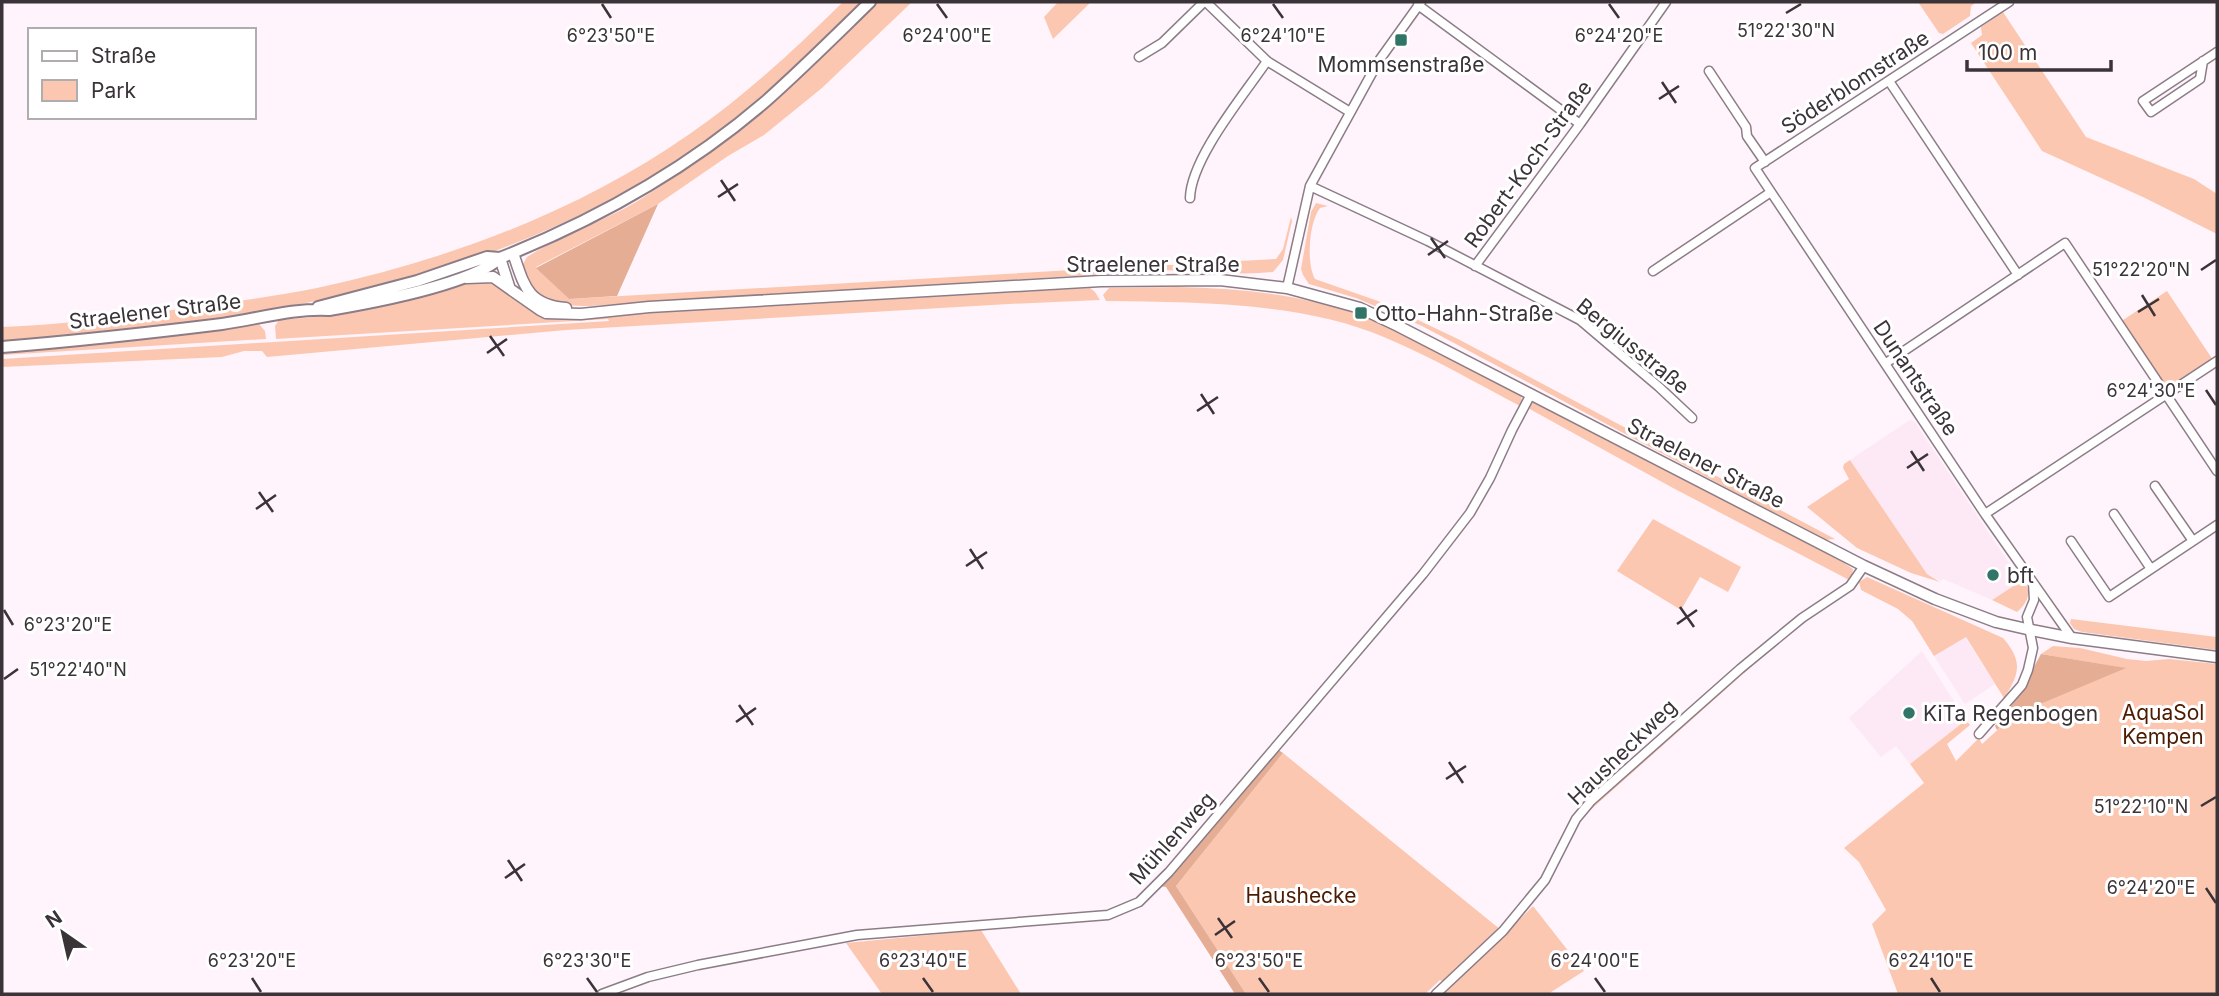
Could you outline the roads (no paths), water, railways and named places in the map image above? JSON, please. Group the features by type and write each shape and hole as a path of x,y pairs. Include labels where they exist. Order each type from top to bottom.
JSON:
{"main road":[{"path":"513,253 594,217 685,162 765,102 870,2"},
{"name":"Straelener Straße","path":"2,347 148,333 313,309 329,310 352,306 456,280 492,266 500,258 513,253"},
{"name":"Straelener Straße","path":"313,309 325,303 417,281 487,257 500,258"}],"street":[{"path":"1139,57 1161,43 1205,2 1267,61 1350,112"},
{"name":"Robert-Koch-Straße","path":"1310,186 1475,266 1666,2"},
{"name":"Söderblomstraße","path":"1755,168 2009,2"},
{"path":"1287,288 1310,186 1378,62 1420,3 1580,124"},
{"path":"2203,61 2200,79 2151,112 2143,101 2217,51"},
{"path":"1190,198 1190,186 1195,171 1221,127 1267,61"},
{"path":"1709,71 1746,127 1747,136 1765,162"},
{"path":"1889,81 2018,275"},
{"name":"Dunantstraße","path":"1755,168 1985,514 2072,638"},
{"path":"1653,271 1771,192"},
{"path":"1886,363 2065,243 2217,471"},
{"name":"Straelener Straße","path":"513,253 523,285 538,300 564,308 619,309"},
{"path":"500,258 509,286"},
{"name":"Bergiusstraße","path":"1475,266 1580,320 1692,418"},
{"name":"Straelener Straße","path":"456,280 488,276 509,286 546,313 581,314 619,309 1114,280 1220,280 1287,288 1360,309 1864,566 1980,617 2072,638 2217,657"},
{"path":"1985,514 2217,361"},
{"name":"Mühlenweg","path":"602,994 648,977 698,965 857,935 1108,915 1139,902 1169,872 1470,513 1531,394"},
{"path":"2155,486 2193,541"},
{"path":"2114,514 2151,569"},
{"path":"2071,541 2109,597 2217,525"},
{"name":"Hausheckweg","path":"1436,994 1503,931 1545,880 1576,819 1591,801 1740,669 1802,618 1850,586 1864,566"},
{"path":"1979,734 2022,685 2033,648 2028,617 2034,600 2033,583"}],"place":[{"name":"Mommsenstraße","path":"1401,40"},
{"name":"Otto-Hahn-Straße","path":"1361,313"},
{"name":"bft","path":"1993,575"},
{"name":"KiTa Regenbogen","path":"1909,713"}],"park label":[{"name":"AquaSol Kempen","path":"2163,724"},
{"name":"Haushecke","path":"1301,895"}]}
